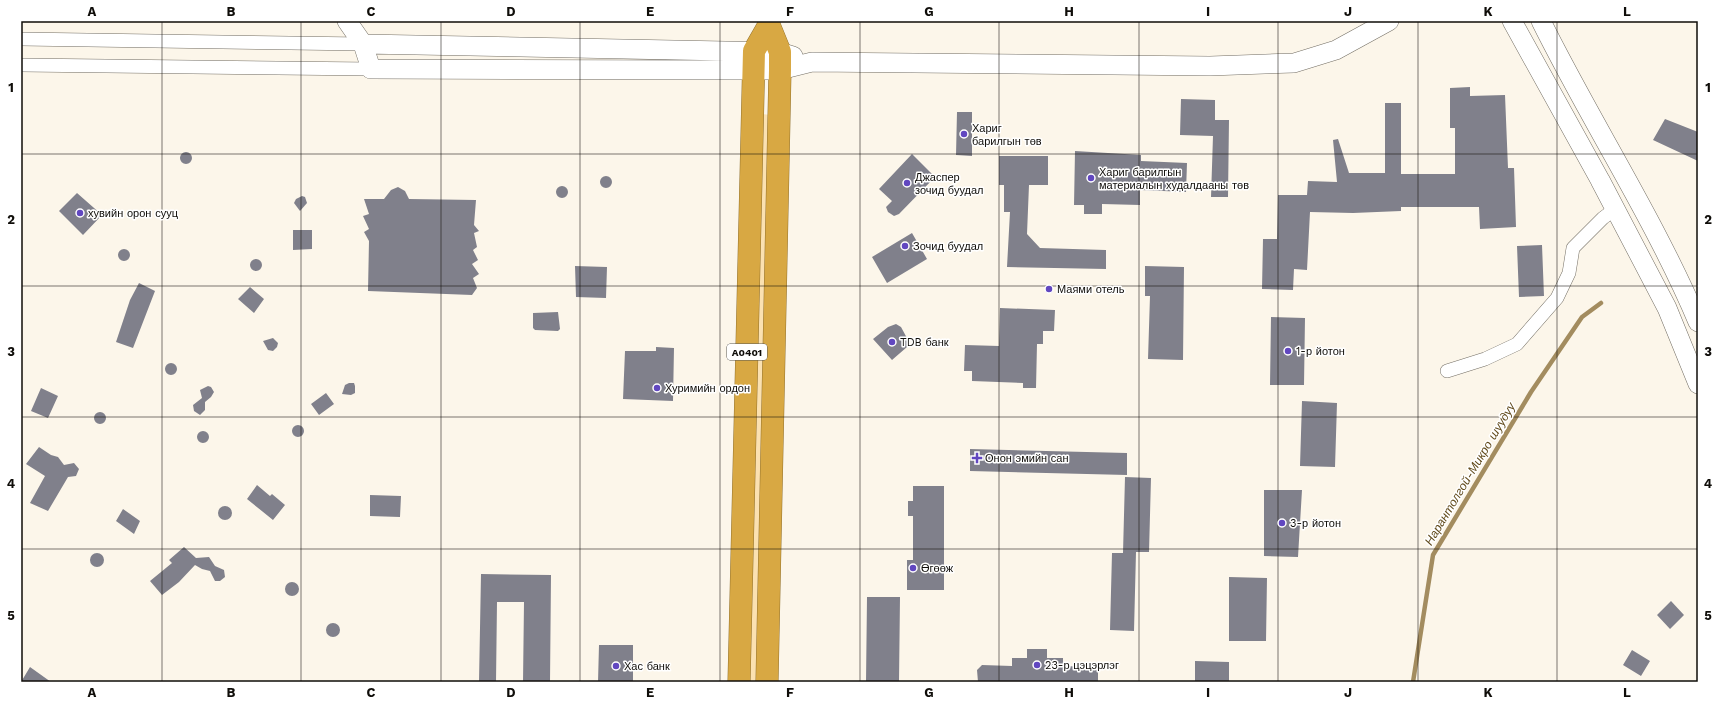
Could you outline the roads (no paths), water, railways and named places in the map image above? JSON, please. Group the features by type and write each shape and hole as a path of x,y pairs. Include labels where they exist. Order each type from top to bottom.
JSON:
{"highway":[{"name":"A0401","path":"739,682 754,61 769,23"},
{"name":"A0401","path":"767,682 780,61 769,23"}],"main road":[{"path":"347,21 363,44 371,69 754,61 1210,66 1294,63 1336,50 1389,21"},
{"path":"1512,21 1615,209 1667,308 1698,384"},
{"path":"1541,21 1629,185 1688,299 1698,322"},
{"path":"363,44 754,61"}],"street":[{"path":"21,39 363,44"},
{"path":"21,64 371,69"},
{"path":"1447,371 1485,359 1517,344 1558,298 1569,273 1573,248 1602,218 1615,209"}],"waterway":[{"name":"Нарантолгой-Микро шуудуу","path":"1413,682 1433,555 1531,392 1582,317 1601,303"}],"place":[{"name":"Хариг барилгын төв","path":"964,134"},
{"name":"Хариг барилгын материалын худалдааны төв","path":"1091,178"},
{"name":"Джаспер зочид буудал","path":"907,183"},
{"name":"хувийн орон сууц","path":"80,213"},
{"name":"Зочид буудал","path":"905,246"},
{"name":"Маями отель","path":"1049,289"},
{"name":"TDB банк","path":"892,342"},
{"name":"1-р йотон","path":"1288,351"},
{"name":"Хуримийн ордон","path":"657,388"},
{"name":"Онон эмийн сан","path":"977,458"},
{"name":"3-р йотон","path":"1282,523"},
{"name":"Өгөөж","path":"913,568"},
{"name":"23-р цэцэрлэг","path":"1037,665"},
{"name":"Хас банк","path":"616,666"}]}
